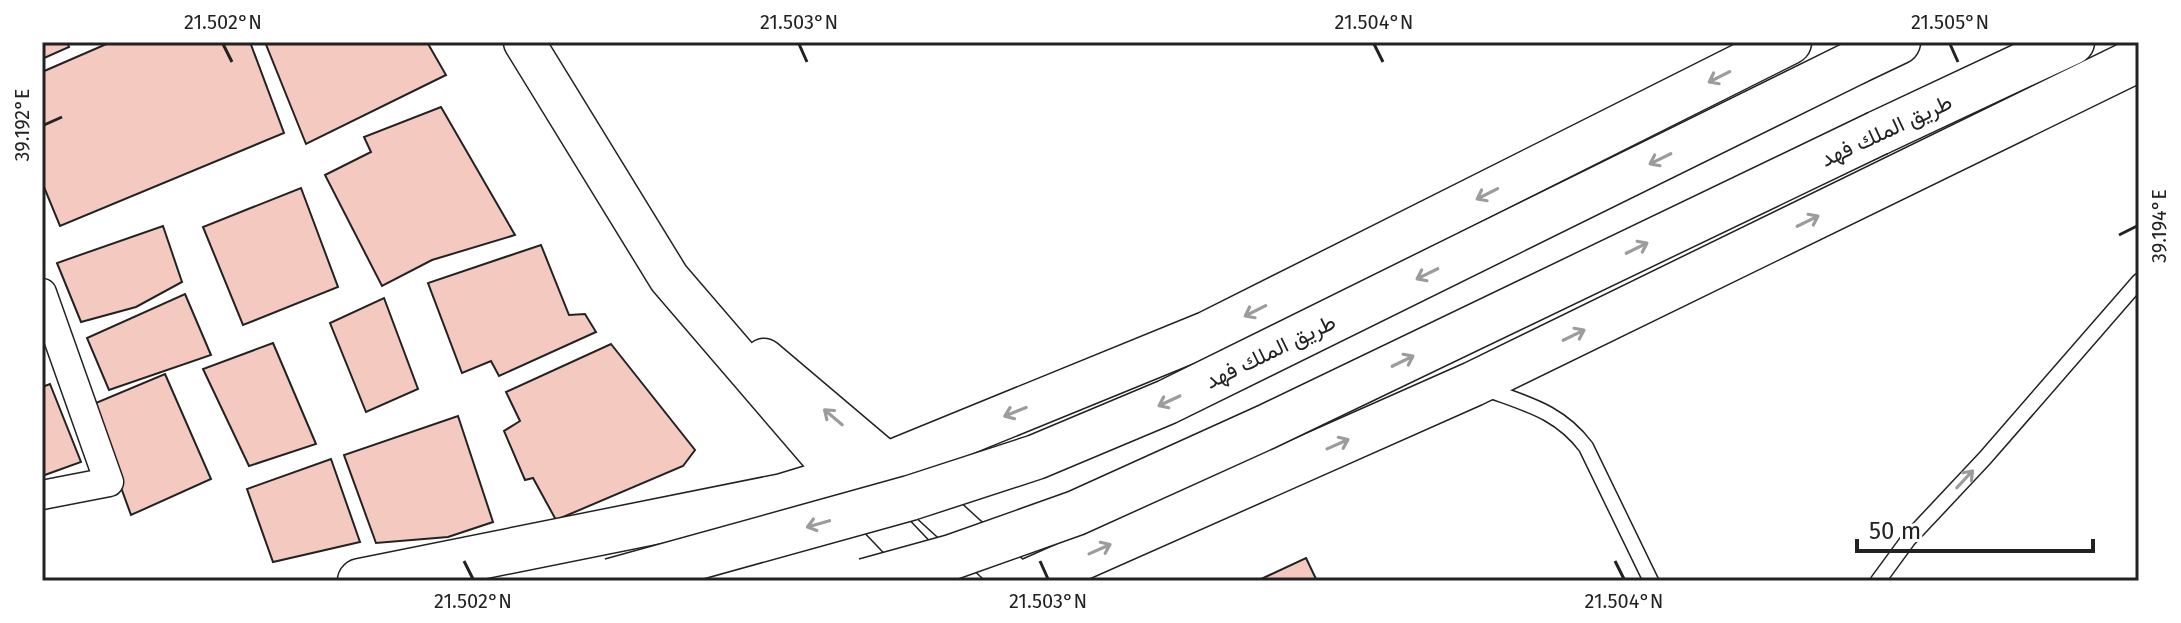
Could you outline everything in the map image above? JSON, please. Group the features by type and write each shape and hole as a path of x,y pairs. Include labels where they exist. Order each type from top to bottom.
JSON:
{"main road":[{"path":"524,42 669,278 840,477 939,581"},
{"path":"360,581 783,496 888,464 1209,333 1789,42"},
{"name":"طريق الملك فهد","path":"611,581 910,498 1051,451 1167,402 1898,42"},
{"name":"طريق الملك فهد","path":"865,581 952,557 1076,513 1280,420 2072,42"},
{"path":"1029,581 1473,384 2139,59"},
{"path":"669,278 888,464 1016,581"}],"street":[{"path":"42,293 109,482 42,495"}],"lane":[{"path":"1878,581 1908,540 1996,446 2139,281"},
{"path":"1473,384 1551,414 1575,432 1586,447 1651,581"}],"building":[{"path":"42,42 67,42 69,47 42,59"},
{"path":"111,42 250,42 284,133 60,226 42,187 42,72"},
{"path":"265,42 427,42 446,75 306,144"},
{"path":"441,107 515,235 432,260 382,286 325,175 371,152 364,137"},
{"path":"301,188 338,287 243,325 203,227"},
{"path":"163,226 182,282 136,307 81,322 57,263"},
{"path":"541,245 569,315 585,314 596,332 499,376 491,361 462,373 428,283"},
{"path":"185,294 211,355 109,390 87,338"},
{"path":"384,298 418,389 366,412 330,323"},
{"path":"273,343 316,444 249,466 203,369"},
{"path":"611,344 695,450 683,466 556,520 533,478 525,480 504,431 520,421 506,392"},
{"path":"165,374 211,479 131,515 91,405"},
{"path":"50,384 81,462 42,476 42,387"},
{"path":"458,416 493,522 448,537 376,543 344,455"},
{"path":"331,459 360,542 273,562 247,489"},
{"path":"1306,558 1317,581 1257,581"}]}
